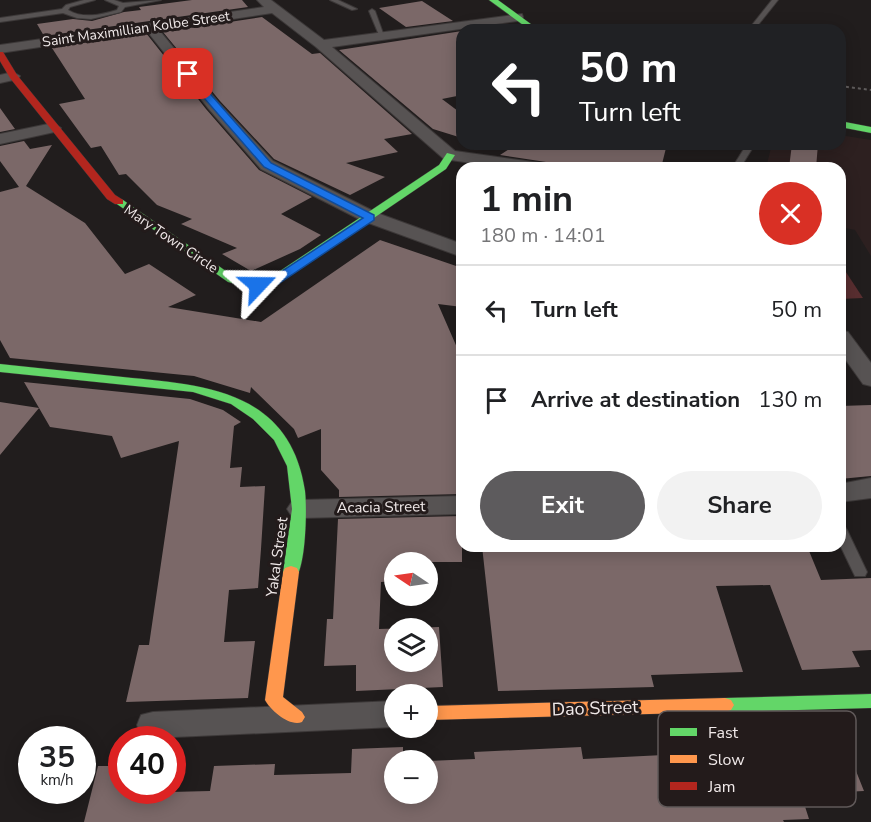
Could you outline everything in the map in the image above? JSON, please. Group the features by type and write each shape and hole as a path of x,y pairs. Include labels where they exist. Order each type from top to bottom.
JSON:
{"street":[{"path":"493,0 527,24"},
{"path":"268,4 321,44 450,154 501,162"},
{"name":"Saint Maximillian Kolbe Street","path":"0,50 150,27 268,4"},
{"path":"464,24 514,15"},
{"path":"321,44 456,25"},
{"path":"150,27 213,105 267,165 370,217 456,248"},
{"name":"Mary Town Circle","path":"0,54 6,77 118,204 232,280 242,284 258,285 273,281 443,167 450,154"},
{"path":"846,125 871,130"},
{"path":"0,139 53,128"},
{"path":"846,345 871,379"},
{"name":"Yakal Street","path":"0,368 194,388 236,401 258,416 280,438 294,466 300,508 274,700 296,717"},
{"path":"846,493 867,490 871,487"},
{"name":"Acacia Street","path":"300,508 456,505"},
{"name":"Dao Street","path":"438,713 871,701"},
{"path":"153,725 384,714"}],"lane":[{"path":"0,20 64,11 68,6 92,0"},
{"path":"108,0 123,5 158,0"},
{"path":"333,0 354,9"},
{"path":"756,24 775,0"},
{"path":"64,11 71,16 88,18 106,16 119,11 123,5"},
{"path":"372,11 382,35"},
{"path":"846,543 860,572"}],"path":[{"path":"846,87 871,90"}],"shaded area":[{"path":"846,136 871,140 871,256 855,230 846,228 846,162 768,162 770,150 846,150"},
{"path":"846,272 863,298 846,299"}],"building":[{"path":"192,0 242,0 248,7 44,36 37,24 73,19 92,21 141,10 139,7"},
{"path":"422,1 453,21 406,27 379,8"},
{"path":"262,17 312,54 320,53 412,134 384,139 398,152 346,163 385,177 350,195 274,159 220,101 163,32"},
{"path":"456,32 456,96 442,99 456,110 456,136 433,129 339,50"},
{"path":"146,33 206,109 259,170 312,197 281,214 321,235 300,249 251,271 222,254 237,248 181,224 192,219 157,205 126,174 119,175 101,146 91,148 59,104 85,99 52,48"},
{"path":"0,108 15,129 0,132"},
{"path":"24,141 30,149 52,145 26,186 85,223 125,274 149,264 196,295 168,307 261,322 380,240 456,266 456,306 438,304 456,345 456,494 339,497 339,490 321,470 321,429 298,438 294,429 251,387 250,393 194,376 10,358 0,340 0,192 19,187 0,161 0,146"},
{"path":"508,150 666,150 662,162 546,162 500,155"},
{"path":"791,150 818,150 816,162 790,162"},
{"path":"24,382 190,399 223,410 241,422 234,426 230,468 242,467 240,487 265,486 258,588 229,590 224,642 255,641 248,698 126,702 139,645 149,645 179,441 121,458 112,436 50,427"},
{"path":"0,402 39,408 0,455"},
{"path":"871,405 871,476 846,478 846,406"},
{"path":"456,516 456,552 462,552 462,562 438,562 438,552 384,552 384,582 381,582 379,629 384,629 384,672 438,672 439,627 443,687 438,687 438,684 384,684 384,690 356,691 356,665 324,666 327,619 333,619 338,519"},
{"path":"483,552 809,552 821,580 871,578 871,650 852,651 860,667 802,670 770,585 716,586 743,672 651,675 654,687 498,691"},
{"path":"403,747 403,750 384,750 384,804 438,804 438,761 475,759 474,752 581,747 583,759 658,755 658,807 805,807 809,819 783,820 784,822 84,822 88,804 96,804 98,766 108,766 108,804 186,804 186,792 210,791 214,766 275,764 274,775 351,773 352,749"},
{"path":"856,771 864,791 856,791"}],"traffic: fast":[{"path":"493,0 527,24"},
{"path":"846,125 871,130"},
{"path":"119,202 232,280 247,283 268,282 274,281 443,167 450,155"},
{"path":"0,368 194,388 236,401 258,416 280,438 294,466 300,509 291,572"},
{"path":"725,705 871,701"}],"traffic: slow":[{"path":"291,572 274,700 296,717"},
{"path":"438,713 725,705"}],"traffic: jam":[{"path":"0,54 13,76 111,197 119,202"}],"route":[{"path":"188,74 267,165 370,217 273,281 258,285"}]}
